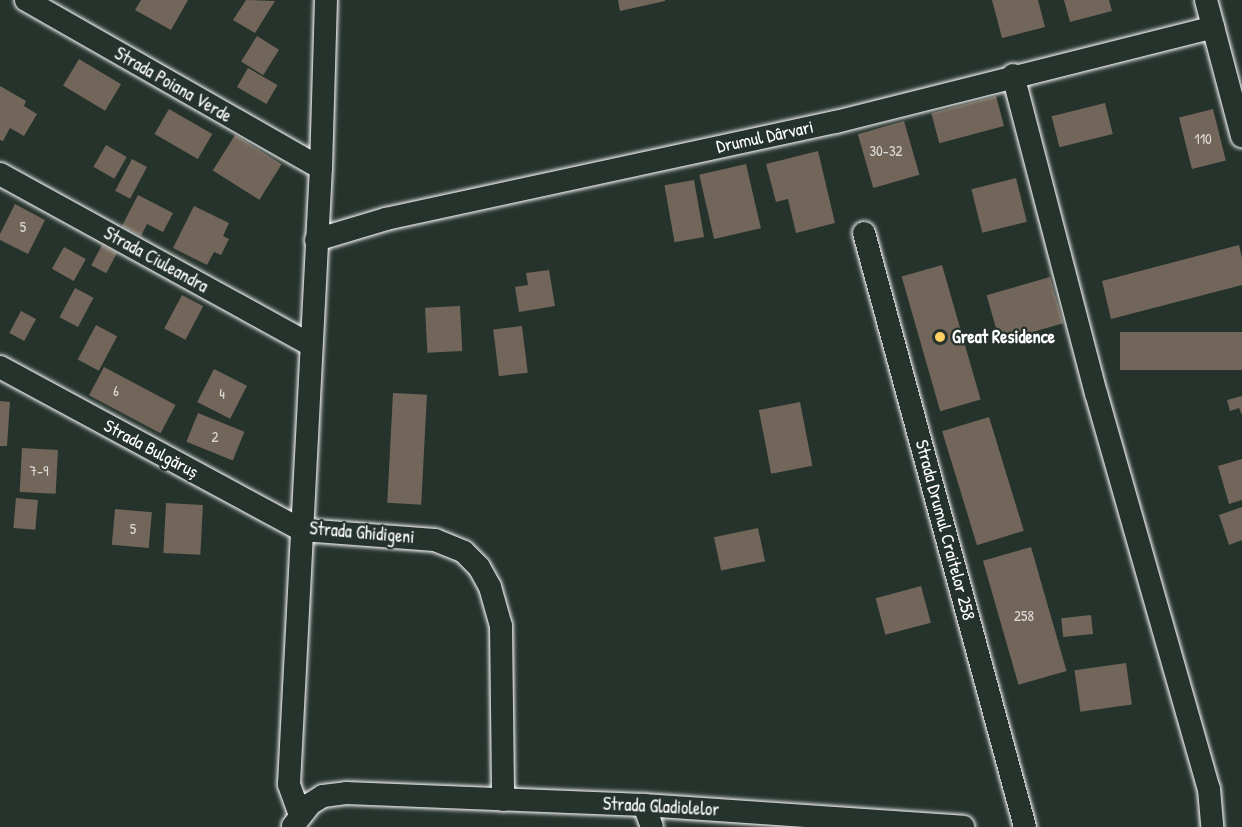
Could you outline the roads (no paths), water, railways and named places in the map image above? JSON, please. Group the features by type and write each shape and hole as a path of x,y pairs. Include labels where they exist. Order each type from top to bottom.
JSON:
{"street":[{"name":"Strada Poiana Verde","path":"26,0 321,168"},
{"name":"Strada Ghidigeni","path":"326,0 321,168 302,530 435,540 464,552 479,567 490,586 501,626 503,800"},
{"path":"1206,0 1237,98 1242,136"},
{"name":"Drumul Dârvari","path":"316,240 386,219 836,122 1013,75 1213,27"},
{"path":"1013,75 1096,393 1209,789 1212,827"},
{"name":"Strada Ciuleandra","path":"0,174 311,345"},
{"name":"Strada Drumul Craitelor 258","path":"864,233 1025,827"},
{"name":"Strada Bulgăruș","path":"0,367 302,530"},
{"path":"296,821 289,784 302,530"},
{"path":"296,821 310,804 323,796 345,794 503,800"},
{"name":"Strada Gladiolelor","path":"503,800 644,805 963,827"},
{"path":"644,805 652,827"}],"place":[{"name":"Great Residence","path":"940,337"}]}
